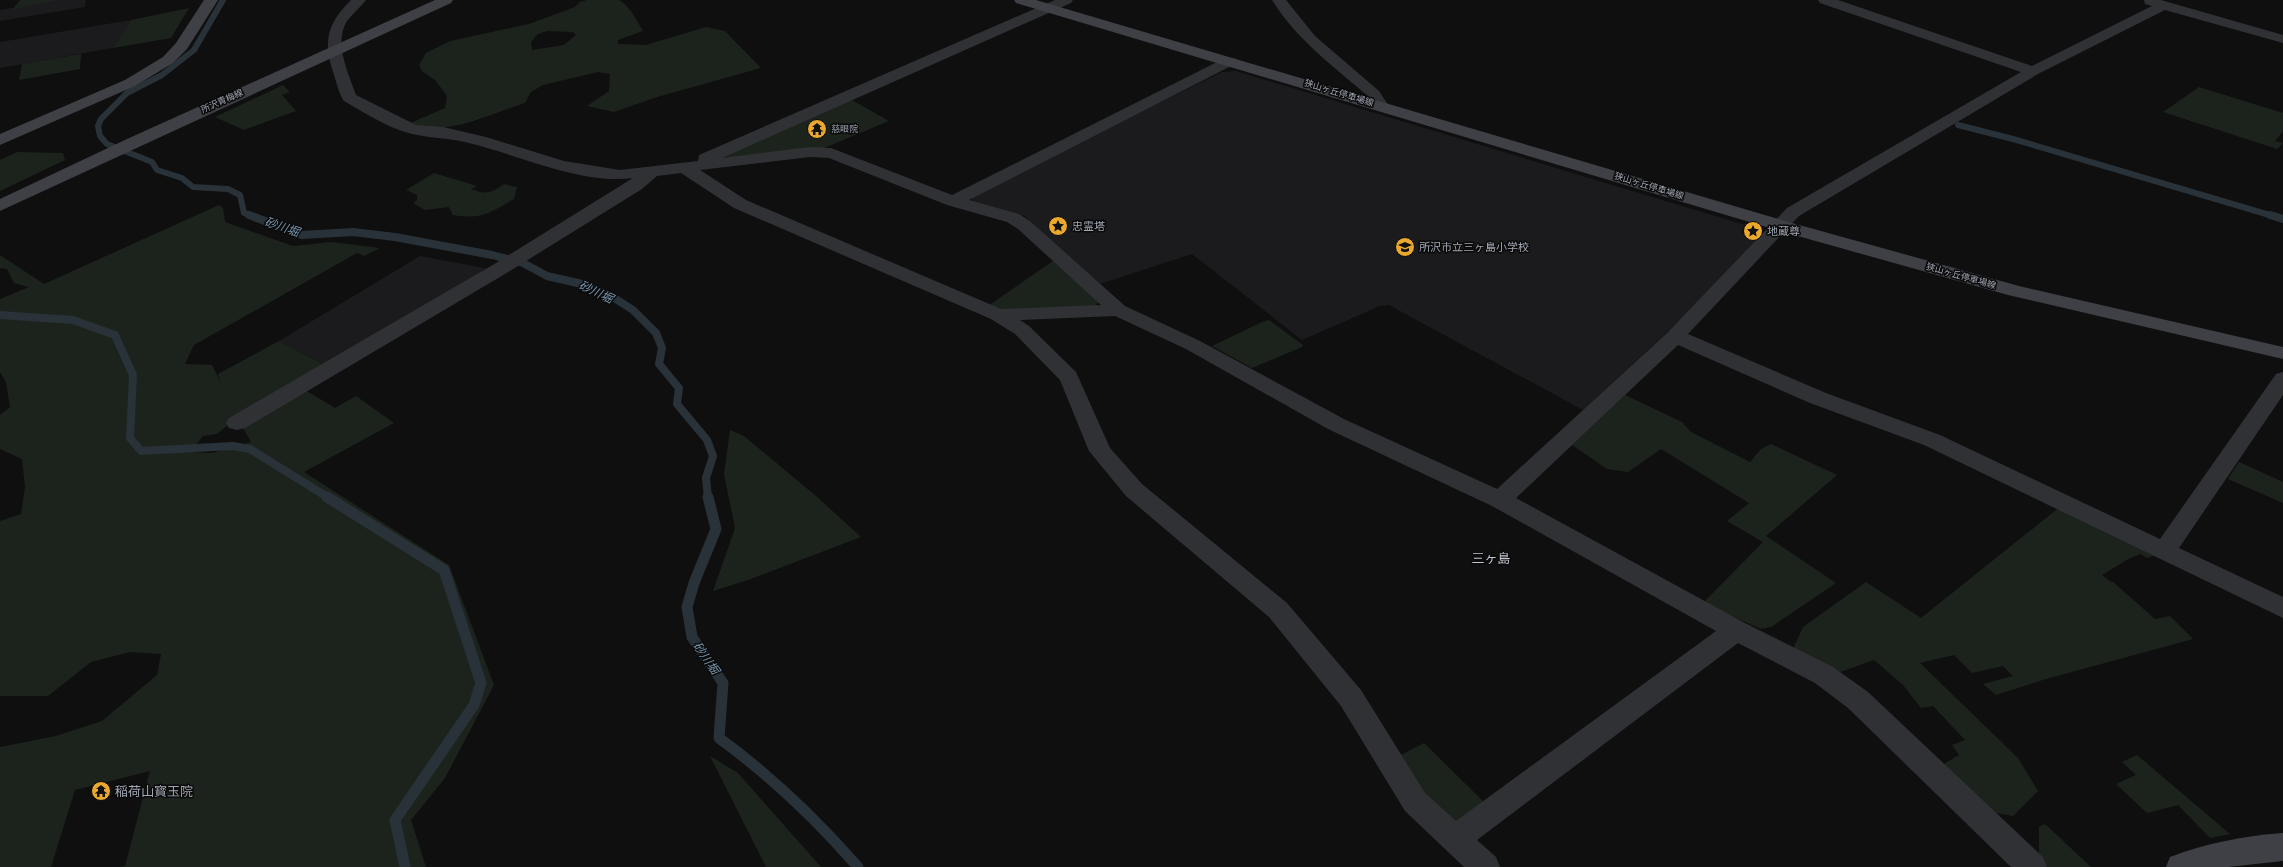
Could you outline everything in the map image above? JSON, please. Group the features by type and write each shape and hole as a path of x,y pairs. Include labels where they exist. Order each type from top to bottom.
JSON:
{"main road":[{"path":"0,140 130,83 168,60 182,46 211,0"},
{"name":"所沢青梅線","path":"0,206 133,142 446,0"},
{"name":"狭山ヶ丘停車場線","path":"1020,0 1380,105 1779,225 2015,292 2283,353"},
{"path":"2181,867 2199,859 2257,849 2283,847"}],"street":[{"path":"359,0 345,14 336,30 335,50 349,98 400,125 414,130 436,130 486,142 562,166 620,176 810,152 832,153 953,201 1012,218 1024,225 1118,310 1193,345 1336,424 1500,500 1736,630 1824,675 1858,700 2032,867"},
{"path":"685,168 1066,0"},
{"path":"1279,0 1287,14 1308,36 1374,94 1380,105"},
{"path":"1825,0 1932,38 2033,71"},
{"path":"2146,0 2283,39"},
{"path":"1500,500 1675,336 1793,212 2033,71 2164,5"},
{"path":"953,201 1230,61"},
{"path":"685,168 740,204 998,315 1022,330 1069,377 1100,451 1134,490 1278,610 1351,698 1415,802 1485,867"},
{"path":"237,423 523,255 636,185 650,173"},
{"path":"998,315 1118,310"},
{"path":"1675,336 1818,398 1932,440 2165,550 2283,608"},
{"path":"2165,550 2283,379"},
{"path":"1454,839 1736,630"}],"shaded area":[{"path":"20,0 60,0 13,9"},
{"path":"60,0 86,0 85,7 0,21 0,10"},
{"path":"587,0 619,0 627,6 643,31 618,40 618,44 646,45 706,27 725,31 761,68 657,97 614,112 587,106 609,91 610,74 598,72 543,85 531,92 525,103 467,123 437,128 422,128 408,124 445,108 447,96 436,81 422,71 419,65 426,53 450,41 529,24 575,7 580,2","holes":["547,31 573,32 576,35 564,45 532,50 531,42 538,34"]},
{"path":"189,8 171,38 113,48 131,20"},
{"path":"131,20 113,48 0,68 0,42"},
{"path":"81,54 80,69 19,80 22,64"},
{"name":"所沢市立三ヶ島小学校","path":"1236,71 1745,225 1741,233 1760,240 1692,309 1583,410 1389,305 1380,306 1302,340 1192,254 1097,285 1025,216 972,202 972,195 1222,72"},
{"path":"283,85 290,92 282,95 296,111 244,130 215,117"},
{"path":"2199,87 2283,113 2283,131 2275,141 2283,143 2277,149 2163,112"},
{"path":"850,99 889,121 824,148 713,160"},
{"path":"17,152 63,153 65,160 0,191 0,160"},
{"path":"434,173 477,186 471,189 480,192 492,191 504,184 517,187 514,199 492,212 472,217 453,215 449,207 425,210 413,203 417,200 417,195 406,190"},
{"path":"219,205 223,208 225,222 293,246 331,242 380,248 364,256 357,253 194,345 185,364 212,365 221,383 218,374 279,341 326,366 228,425 217,434 203,436 190,452 212,453 251,442 242,426 305,390 335,408 356,396 394,423 304,472 449,565 494,685 445,778 411,820 426,867 120,867 125,866 150,771 75,790 51,867 0,867 0,747 56,736 102,721 157,675 161,654 130,652 91,662 48,696 0,696 0,521 21,514 25,487 22,459 0,449 0,415 10,407 6,382 0,372 0,299 29,287 14,283 7,269 0,268 0,255 44,284"},
{"path":"420,256 485,268 473,279 326,366 279,341"},
{"path":"1053,261 1099,302 1092,308 998,312 988,306"},
{"path":"1269,320 1303,345 1302,347 1252,368 1212,346 1262,322"},
{"path":"1625,395 1682,422 1691,432 1750,462 1761,449 1771,444 1837,475 1766,536 1836,583 1771,627 1761,629 1703,603 1763,542 1727,521 1749,503 1661,449 1628,472 1607,469 1572,445"},
{"path":"730,430 744,436 816,496 861,537 748,580 713,591 735,528 724,474"},
{"path":"2239,462 2283,482 2283,503 2228,479"},
{"path":"2061,506 2159,554 2147,558 2141,554 2130,558 2102,575 2111,582 2112,581 2155,619 2170,616 2193,639 2046,679 1996,695 1983,684 2013,676 2003,666 1972,673 1954,655 1920,663 2018,758 2038,791 2013,816 1986,811 1937,768 1959,755 1952,745 1965,740 1933,706 1921,708 1903,685 1874,660 1832,675 1793,649 1803,627 1866,582 1921,618"},
{"path":"1424,743 1496,814 1463,837 1393,759"},
{"path":"2137,755 2230,834 2210,838 2178,805 2147,813 2116,784 2136,775 2122,762"},
{"path":"710,756 738,773 821,867 766,867"},
{"path":"2045,824 2091,867 2045,867 2039,861 2039,827"}],"waterway":[{"name":"砂川堀","path":"223,0 194,50 162,75 127,93 101,119 98,126 100,136 107,144 152,162 157,170 182,178 193,187 228,189 240,195 244,213 252,216"},
{"path":"1958,125 2013,139 2273,216"},
{"name":"砂川堀","path":"249,215 302,235 353,232 395,237 492,255 523,263 547,276 582,284 611,296 633,310 656,333 662,348 659,364 679,388 677,404 707,440 713,456 706,478 708,498"},
{"path":"2270,215 2283,219"},
{"path":"0,315 73,320 115,335 133,375 130,438 141,451 233,446 250,449 329,498"},
{"path":"327,497 444,570 481,683 474,705 395,820 405,867"},
{"name":"砂川堀","path":"708,497 716,529 694,583 687,607 692,637 723,683 719,738 775,783 826,832 858,867"}],"place":[{"name":"慈眼院","path":"817,129"},
{"name":"忠霊塔","path":"1058,226"},
{"name":"地蔵尊","path":"1753,231"},
{"name":"所沢市立三ヶ島小学校","path":"1405,247"},
{"name":"稲荷山寳玉院","path":"101,791"}],"district":[{"name":"三ヶ島","path":"1491,558"}]}
